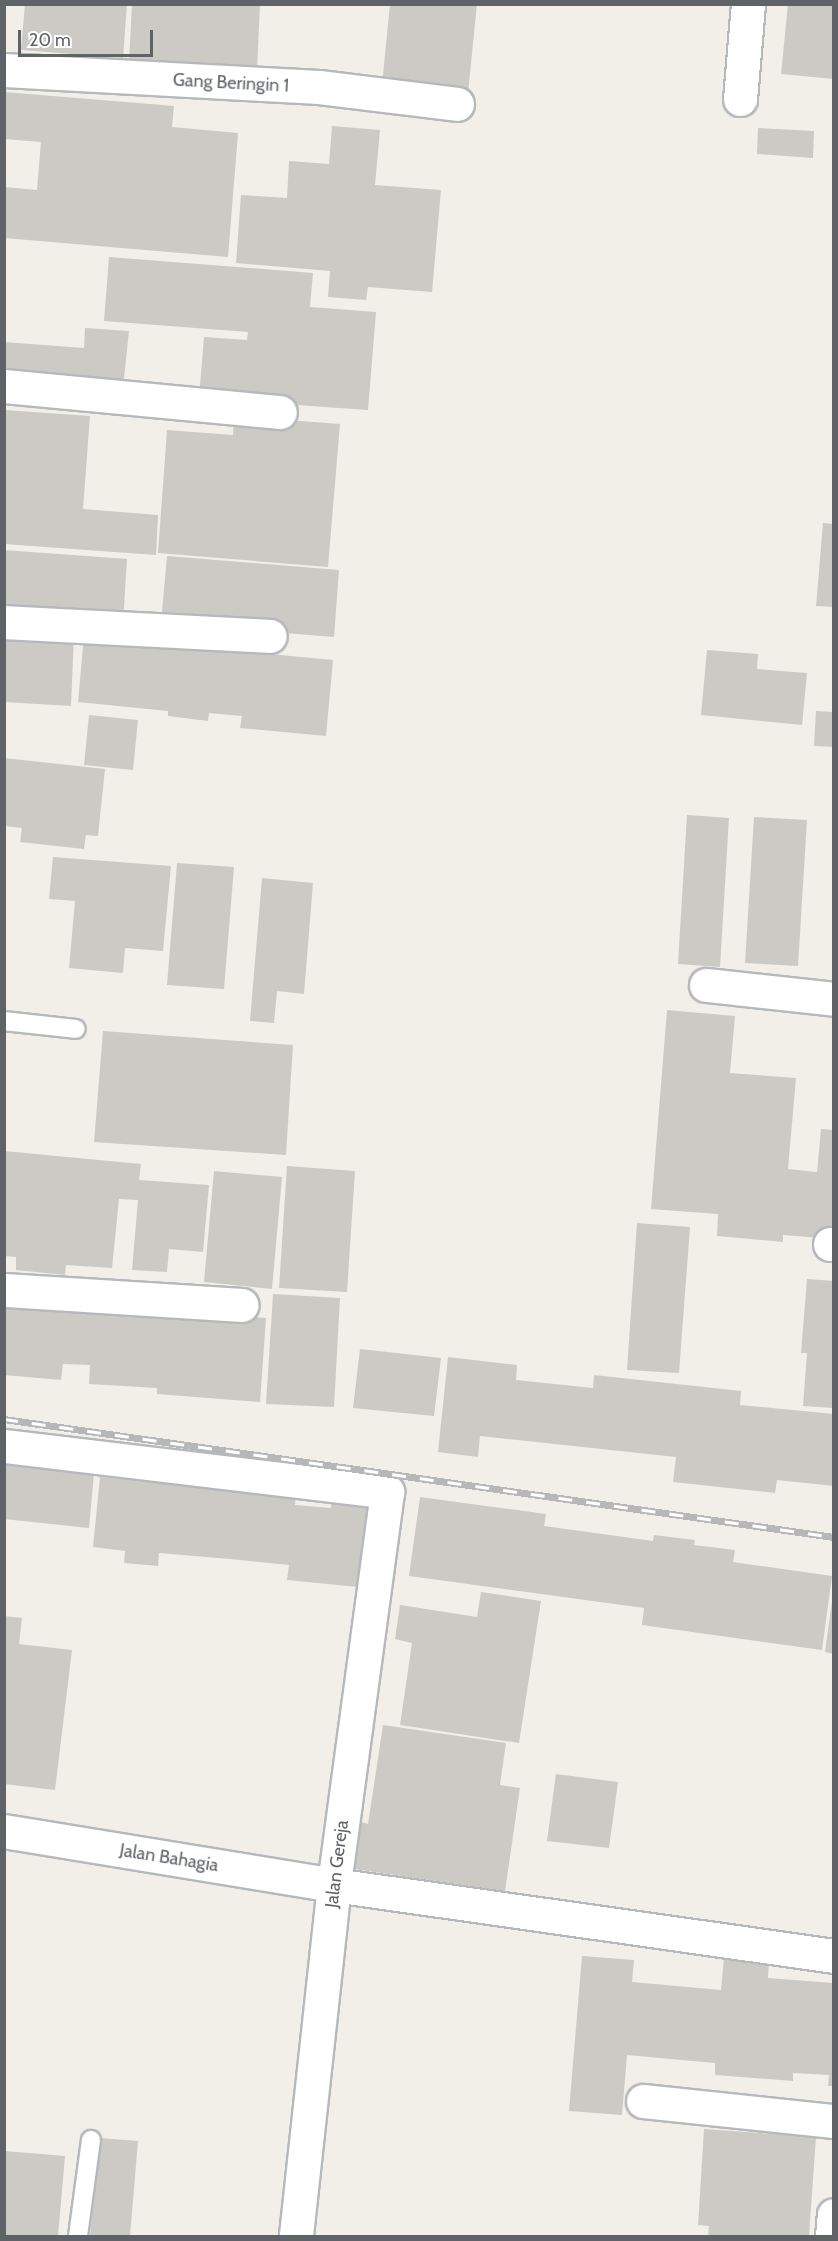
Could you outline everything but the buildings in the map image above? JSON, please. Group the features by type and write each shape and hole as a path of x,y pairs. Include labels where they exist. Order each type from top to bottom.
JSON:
{"street":[{"path":"740,99 748,4"},
{"name":"Gang Beringin 1","path":"4,70 319,87 457,104"},
{"path":"4,386 280,412"},
{"path":"4,622 270,636"},
{"path":"706,985 834,999"},
{"path":"4,1290 242,1305"},
{"name":"Jalan Gereja","path":"4,1446 387,1492 334,1885 296,2236"},
{"name":"Jalan Bahagia","path":"4,1831 334,1885 834,1956"},
{"path":"643,2101 834,2121"},
{"path":"832,2236 834,2215"}],"lane":[{"path":"4,1021 76,1029"},
{"path":"78,2236 91,2140"}],"railway":[{"path":"4,1419 834,1537"}]}
